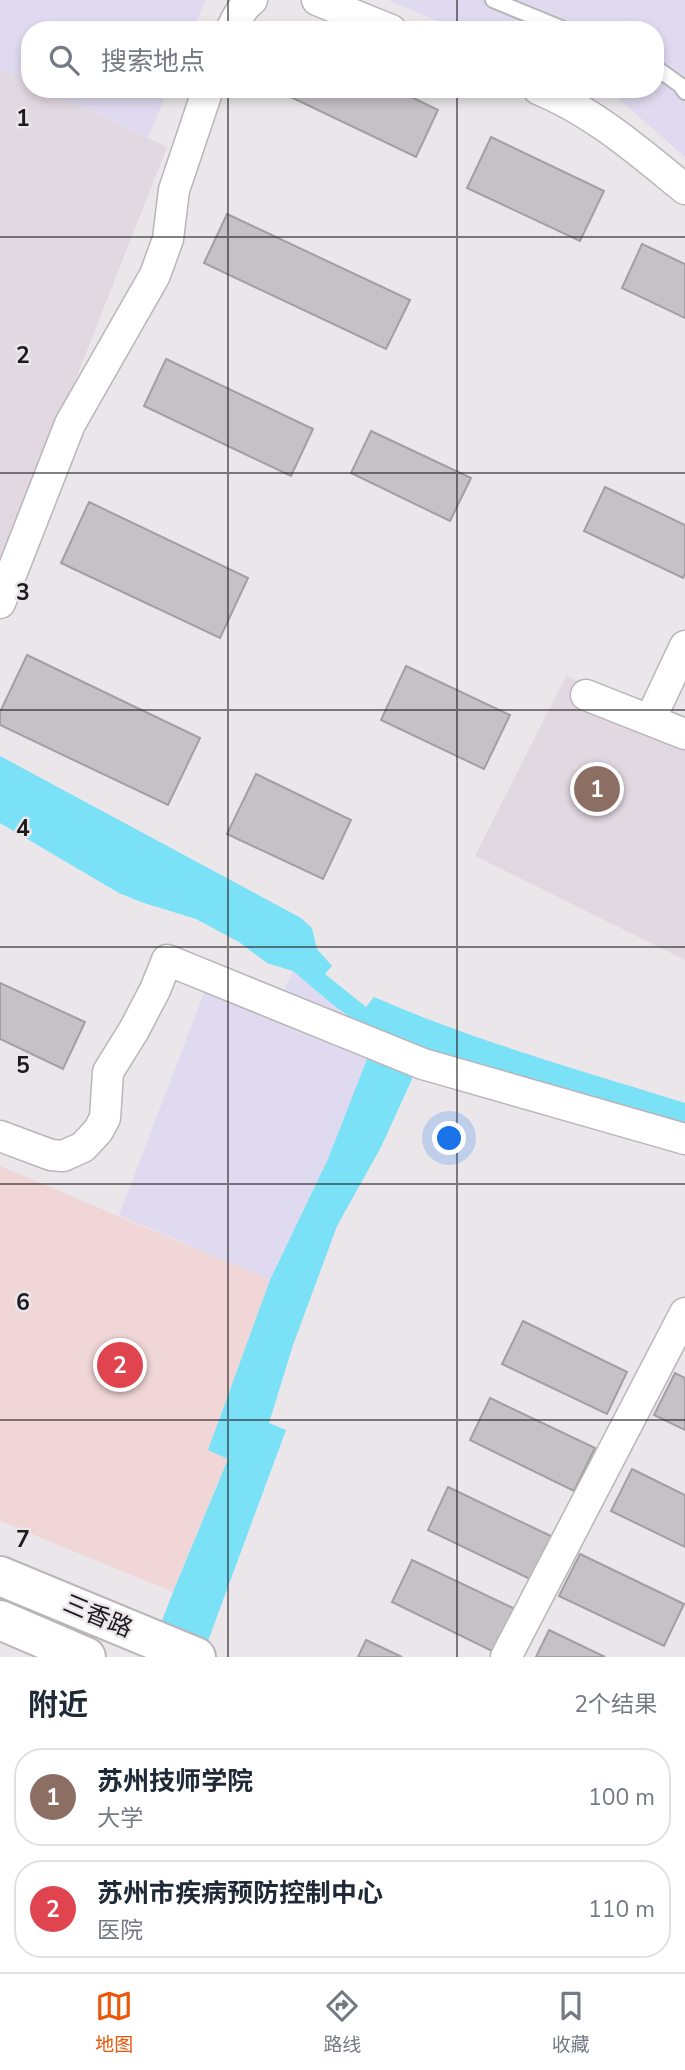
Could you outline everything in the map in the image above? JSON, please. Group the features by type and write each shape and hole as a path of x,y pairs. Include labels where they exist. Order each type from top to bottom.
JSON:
{"main road":[{"name":"三香路","path":"0,1576 196,1657"},
{"name":"三香路","path":"0,1620 86,1657"}],"street":[{"path":"235,21 252,0"},
{"path":"317,0 369,21"},
{"path":"0,603 70,424 155,275 168,239 174,190 205,98"},
{"path":"560,98 594,117 685,189"},
{"path":"650,720 685,646"},
{"path":"586,695 685,734"},
{"path":"0,1136 51,1155 64,1156 83,1147 105,1118 108,1072 134,1030 167,960 422,1064 685,1139"},
{"path":"506,1657 685,1313"}],"lane":[{"path":"493,0 543,21"},
{"path":"664,73 685,92"}],"shaded area":[{"path":"0,0 206,0 197,21 21,21 21,78 0,69"},
{"path":"388,0 685,0 685,157 618,98 664,98 664,21 438,21"},
{"path":"0,69 21,78 21,98 63,98 167,147 0,572"},
{"path":"63,98 164,98 148,138"},
{"path":"566,676 685,722 685,960 475,856"},
{"path":"293,971 376,1036 328,1159 270,1280 119,1215 206,988 273,1015"},
{"path":"0,1166 270,1280 208,1450 228,1458 173,1592 0,1521"}],"water":[{"path":"0,756 301,918 312,928 317,949 332,966 325,974 366,1007 374,997 489,1041 685,1103 685,1133 423,1055 381,1147 337,1226 293,1345 269,1423 286,1430 202,1657 148,1657 228,1459 208,1450 270,1280 328,1159 376,1036 293,971 267,963 239,942 196,919 119,893 0,823"}],"building":[{"path":"293,98 413,98 438,110 416,157"},
{"path":"491,137 604,191 580,241 467,188"},
{"path":"227,214 410,300 386,349 204,263"},
{"path":"642,244 685,264 685,318 622,288"},
{"path":"166,359 313,429 291,476 144,406"},
{"path":"371,431 471,478 450,521 351,473"},
{"path":"605,487 685,525 683,578 584,531"},
{"path":"89,502 248,578 220,638 61,563"},
{"path":"27,655 200,738 168,805 0,725 0,712"},
{"path":"406,666 510,715 484,769 381,720"},
{"path":"256,774 351,820 323,879 227,834"},
{"path":"0,983 85,1022 63,1069 0,1039"},
{"path":"523,1321 627,1372 607,1414 502,1364"},
{"path":"675,1373 685,1378 685,1430 654,1415"},
{"path":"490,1398 595,1448 574,1491 470,1440"},
{"path":"632,1469 685,1495 685,1547 611,1511"},
{"path":"448,1487 553,1537 532,1580 428,1530"},
{"path":"580,1554 684,1604 664,1646 559,1596"},
{"path":"412,1560 517,1610 496,1653 392,1602"},
{"path":"549,1630 605,1657 536,1657"},
{"path":"366,1640 402,1657 358,1657"}],"place":[{"name":"苏州技师学院","path":"597,789"},
{"name":"苏州市疾病预防控制中心","path":"120,1365"}]}
